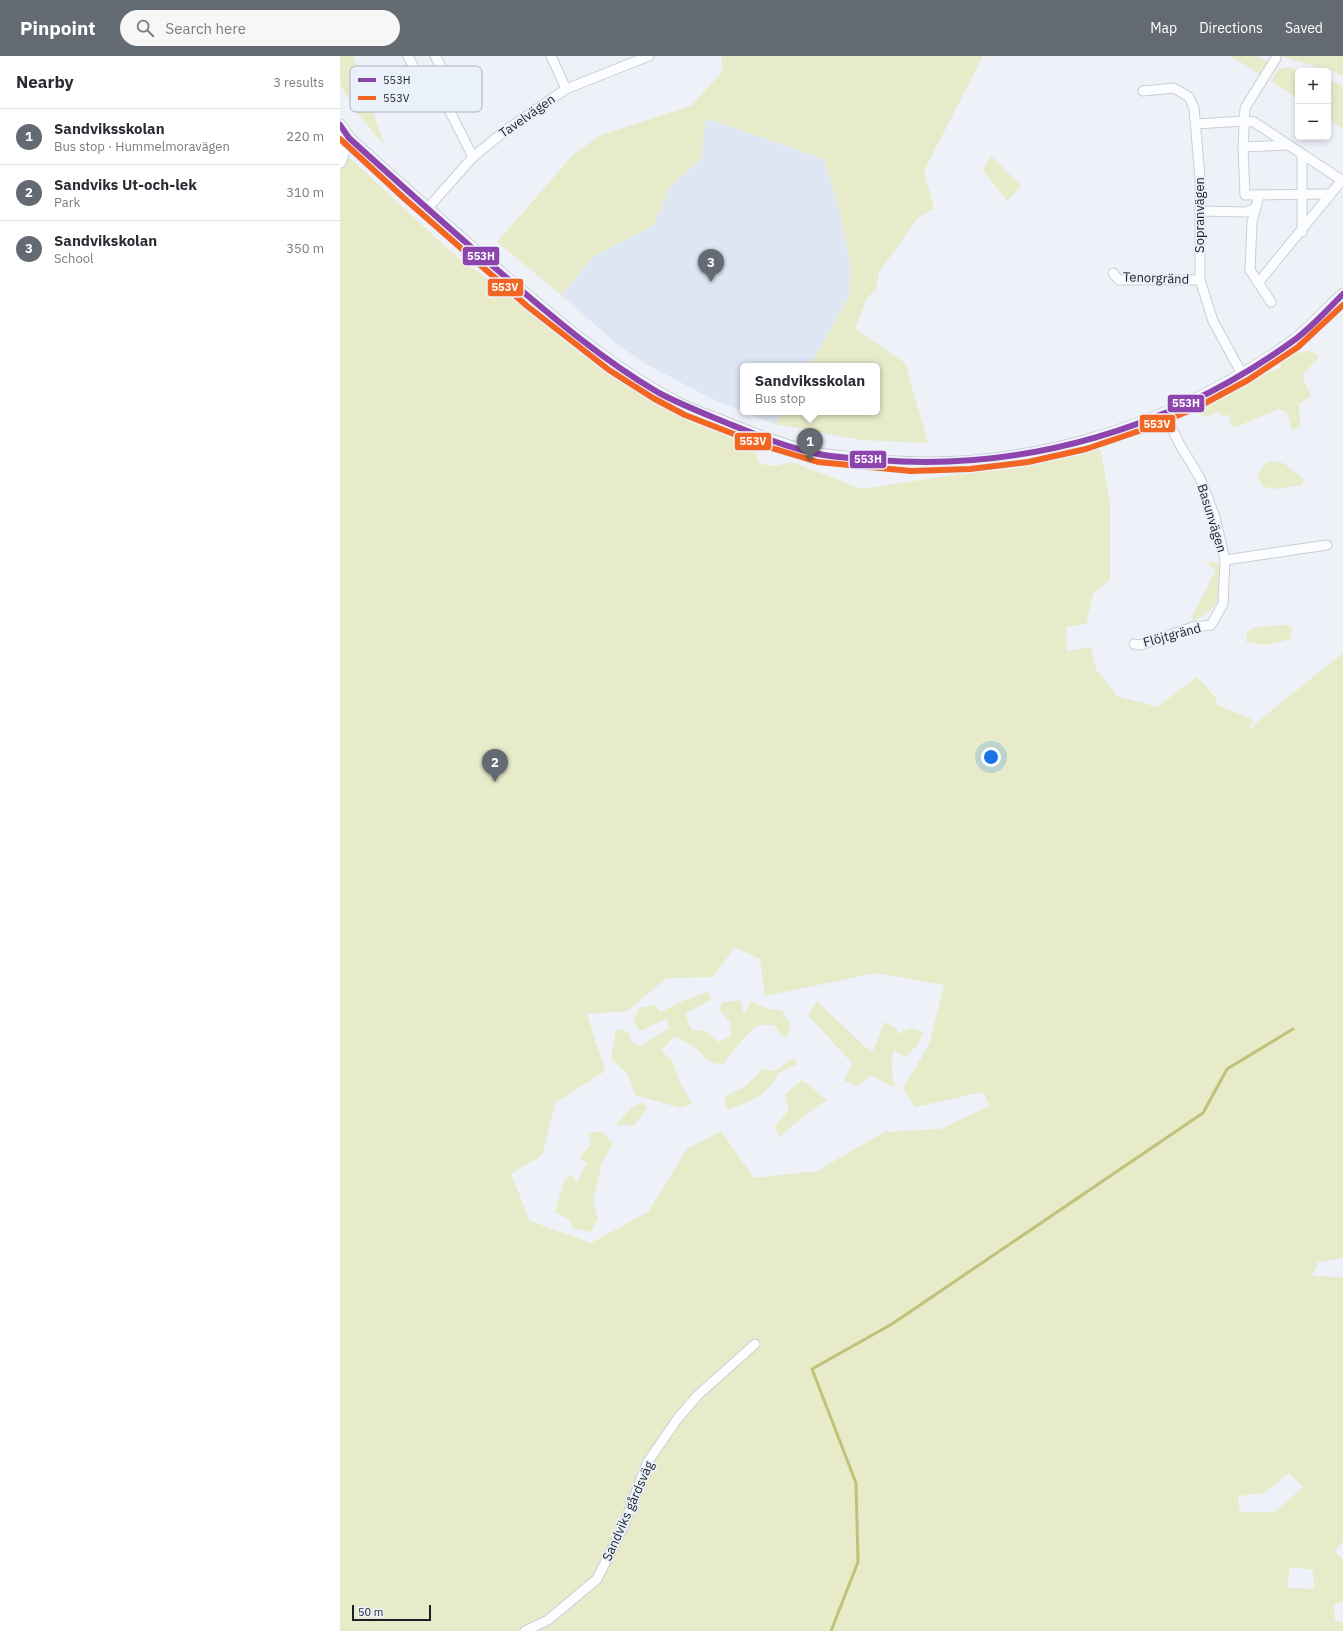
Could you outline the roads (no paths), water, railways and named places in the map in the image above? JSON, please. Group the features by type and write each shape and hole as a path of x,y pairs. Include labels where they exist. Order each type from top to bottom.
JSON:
{"street":[{"path":"408,56 413,66"},
{"path":"435,56 441,66"},
{"path":"551,56 566,89"},
{"name":"Tavelvägen","path":"427,209 473,157 506,130 566,89 648,57"},
{"path":"1276,58 1245,108 1243,121 1245,195 1330,194"},
{"name":"Sopranvägen","path":"1143,91 1174,88 1189,97 1194,108 1200,178 1200,280 1213,321 1242,374"},
{"path":"450,112 473,157"},
{"path":"1196,124 1243,121 1254,122 1343,180 1330,194 1302,232 1258,283"},
{"path":"340,125 349,138 427,209 578,339 625,372 680,404 756,436 815,453 883,462 921,464 982,461 1048,450 1105,435 1164,413 1242,374 1295,339 1343,294"},
{"path":"340,162 349,138"},
{"path":"1243,147 1288,145"},
{"path":"1302,154 1300,195 1302,232"},
{"path":"1259,195 1252,222 1250,270 1271,302"},
{"path":"1200,211 1246,212 1256,208"},
{"name":"Tenorgränd","path":"1113,273 1119,280 1200,280"},
{"name":"Basunvägen","path":"1164,413 1180,445 1200,478 1215,517 1225,560 1223,604 1211,626"},
{"name":"Basunvägen","path":"1225,560 1327,545"},
{"name":"Flöjtgränd","path":"1134,644 1141,645 1193,627 1211,626"},
{"name":"Sandviks gårdsväg","path":"525,1631 548,1620 597,1579 624,1525 647,1463 678,1418 698,1395 755,1344"}],"waterway":[{"path":"831,1631 858,1562 856,1483 812,1369 892,1324 1203,1113 1227,1069 1293,1029"}],"place":[{"name":"Sandvikskolan","path":"711,282"},
{"name":"Sandviksskolan","path":"810,461"},
{"name":"Sandviks Ut-och-lek","path":"495,782"}]}
